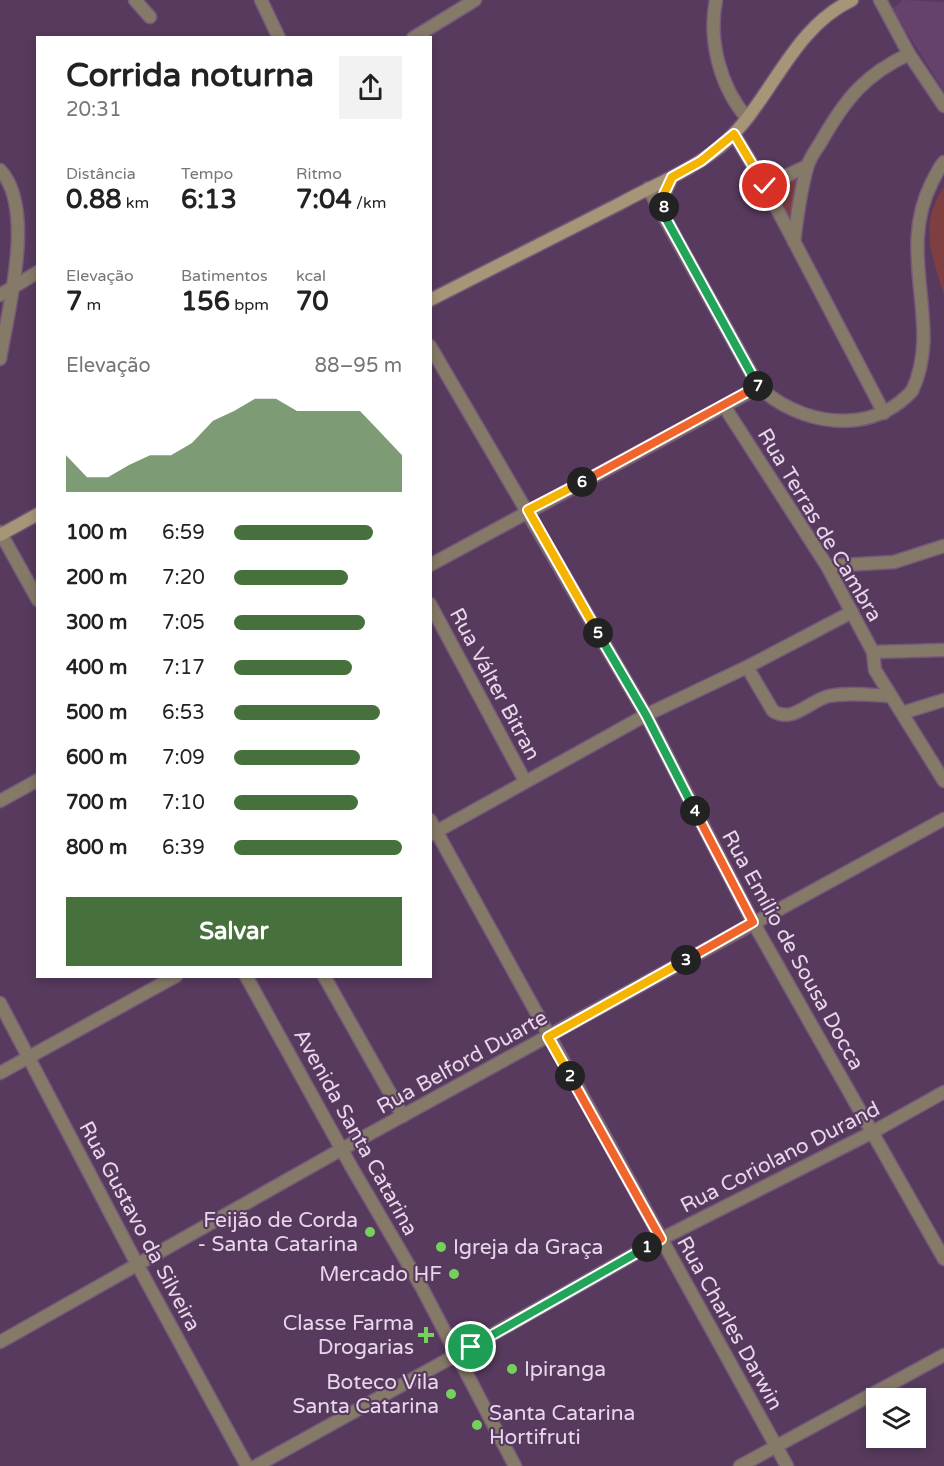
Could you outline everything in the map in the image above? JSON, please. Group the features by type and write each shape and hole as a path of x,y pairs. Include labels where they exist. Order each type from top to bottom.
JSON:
{"main road":[{"path":"432,299 701,161 734,134 805,36 826,16 852,0"},
{"path":"0,534 36,515"}],"street":[{"path":"135,0 150,17"},
{"path":"261,0 278,36"},
{"path":"417,36 475,0"},
{"path":"716,0 714,30 721,72 728,91 747,118"},
{"path":"880,0 909,54 944,106"},
{"path":"794,242 807,166 851,95 880,69 909,54"},
{"path":"734,134 765,186 884,412"},
{"path":"935,309 920,235 920,219 926,195 944,162"},
{"path":"765,186 807,166"},
{"path":"0,170 15,195 19,224 6,292 0,359"},
{"path":"665,217 664,194 672,177"},
{"path":"648,188 759,387 774,400 820,418 851,420 884,412 903,401 923,377 934,351 936,331"},
{"path":"6,292 36,273"},
{"name":"Rua Emílio de Sousa Docca","path":"432,349 646,715 753,922 944,1259"},
{"path":"432,563 759,387"},
{"name":"Rua Terras de Cambra","path":"723,406 828,566 873,652 875,670 944,781"},
{"path":"0,534 36,597"},
{"path":"828,566 894,562 944,546"},
{"name":"Rua Válter Bitran","path":"432,608 525,782"},
{"path":"433,828 525,782 646,715 747,667 852,612"},
{"path":"873,652 944,650"},
{"path":"747,667 772,711 779,714 797,712 829,696 891,696"},
{"path":"902,713 944,700"},
{"path":"0,801 36,781"},
{"name":"Rua Belford Duarte","path":"0,1342 342,1149 944,819"},
{"name":"Rua Charles Darwin","path":"433,828 787,1466"},
{"path":"0,1073 172,978"},
{"name":"Avenida Santa Catarina","path":"247,978 422,1288 515,1466"},
{"path":"325,978 403,1116"},
{"name":"Rua Gustavo da Silveira","path":"0,1003 136,1264 247,1466"},
{"name":"Rua Coriolano Durand","path":"256,1466 661,1239 871,1133 944,1092"},
{"path":"740,1466 944,1355"}],"shaded area":[{"path":"903,0 944,2 944,91 892,9"},
{"path":"802,171 794,198 792,229 770,190"},
{"path":"944,187 944,295 932,253 929,228 936,201"}],"place":[{"name":"Feijão de Corda - Santa Catarina","path":"370,1232"},
{"name":"Igreja da Graça","path":"441,1247"},
{"name":"Mercado HF","path":"454,1274"},
{"name":"Classe Farma Drogarias","path":"426,1335"},
{"name":"Ipiranga","path":"512,1369"},
{"name":"Boteco Vila Santa Catarina","path":"451,1394"},
{"name":"Santa Catarina Hortifruti","path":"477,1425"}],"route":[{"path":"471,1347 661,1239 548,1037 753,922 646,715 528,510 759,387 665,217 664,194 672,177 701,161 734,134 765,186"}]}
